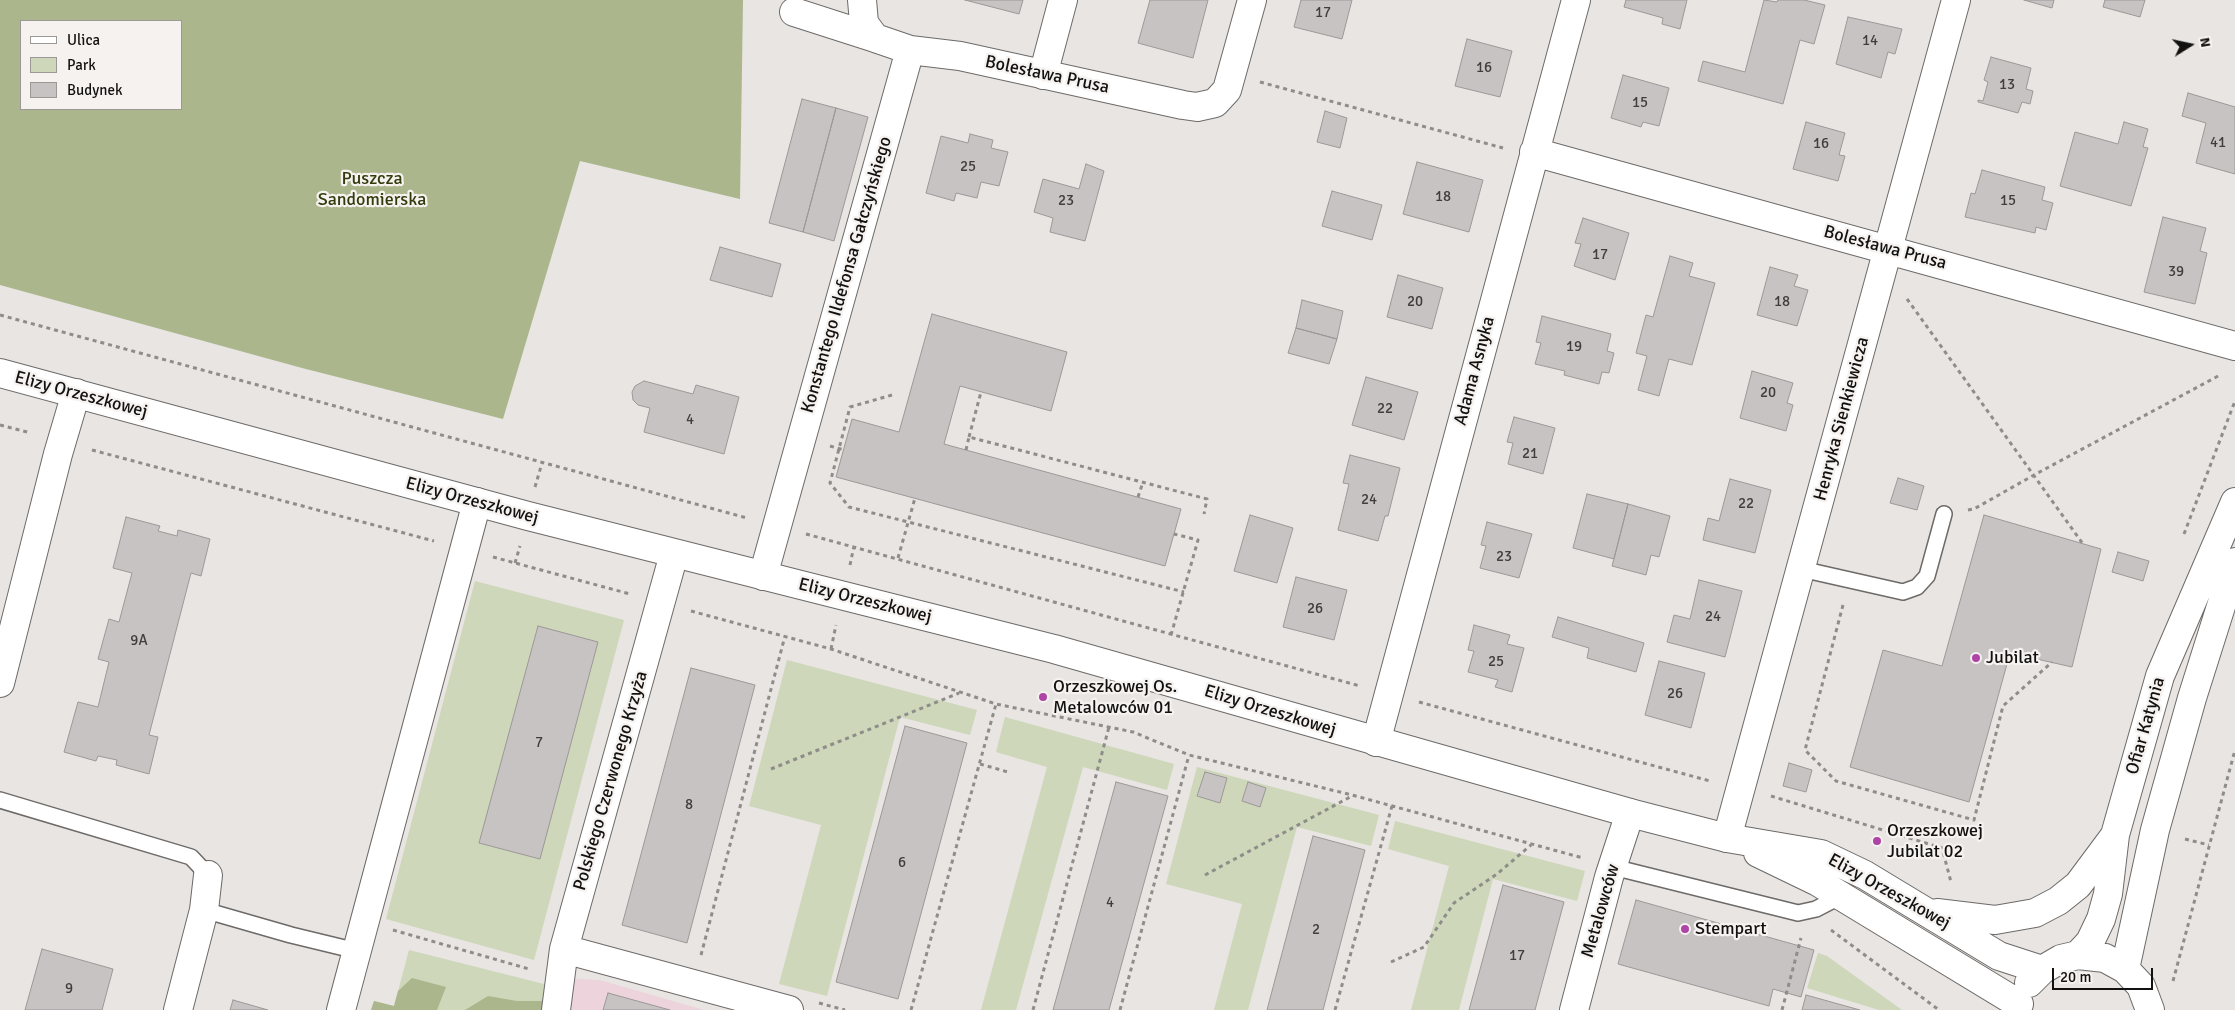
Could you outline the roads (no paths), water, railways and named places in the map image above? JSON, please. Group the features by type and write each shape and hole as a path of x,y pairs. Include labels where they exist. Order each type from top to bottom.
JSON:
{"street":[{"path":"862,0 864,23 875,38"},
{"path":"1043,75 1063,0"},
{"name":"Bolesława Prusa","path":"910,50 960,56 1183,105 1206,106 1223,97 1227,90 1252,0"},
{"name":"Adama Asnyka","path":"1376,742 1521,151 1576,0"},
{"name":"Henryka Sienkiewicza","path":"1727,838 1956,0"},
{"path":"794,12 910,50"},
{"name":"Konstantego Ildefonsa Gałczyńskiego","path":"762,576 910,50"},
{"name":"Bolesława Prusa","path":"1521,151 2235,346"},
{"name":"Elizy Orzeszkowej","path":"0,373 674,554 1054,649 1630,813 1727,838 1821,854 1865,875 1999,956 2042,970"},
{"path":"0,683 76,393"},
{"path":"341,1010 477,502"},
{"name":"Ofiar Katynia","path":"2078,955 2090,942 2101,920 2108,894 2115,835 2160,676 2235,502"},
{"name":"Polskiego Czerwonego Krzyża","path":"556,1010 564,949 674,554"},
{"name":"Ofiar Katynia","path":"2125,968 2155,830 2192,698 2235,562"},
{"name":"Metalowców","path":"1574,1010 1613,867 1630,813"},
{"path":"1928,912 1995,920 2034,913 2058,901 2078,885 2115,835"},
{"name":"Elizy Orzeszkowej","path":"1727,838 1818,882 2019,1007"},
{"path":"178,1010 204,910 208,875"},
{"path":"564,949 789,1010"},
{"path":"2019,1007 2028,985 2042,970 2061,959 2078,955 2105,958 2125,968 2141,986 2150,1010"}],"lane":[{"path":"1801,569 1903,592 1917,587 1927,576 1944,514"},
{"path":"0,800 191,857 208,875"},
{"path":"1613,867 1798,913 1816,909 1841,896"},
{"path":"204,910 356,952"}],"place":[{"name":"Jubilat","path":"1976,658"},
{"name":"Orzeszkowej Os. Metalowców 01","path":"1043,697"},
{"name":"Orzeszkowej Jubilat 02","path":"1877,841"},
{"name":"Stempart","path":"1685,929"}],"park label":[{"name":"Puszcza Sandomierska","path":"372,189"}]}
